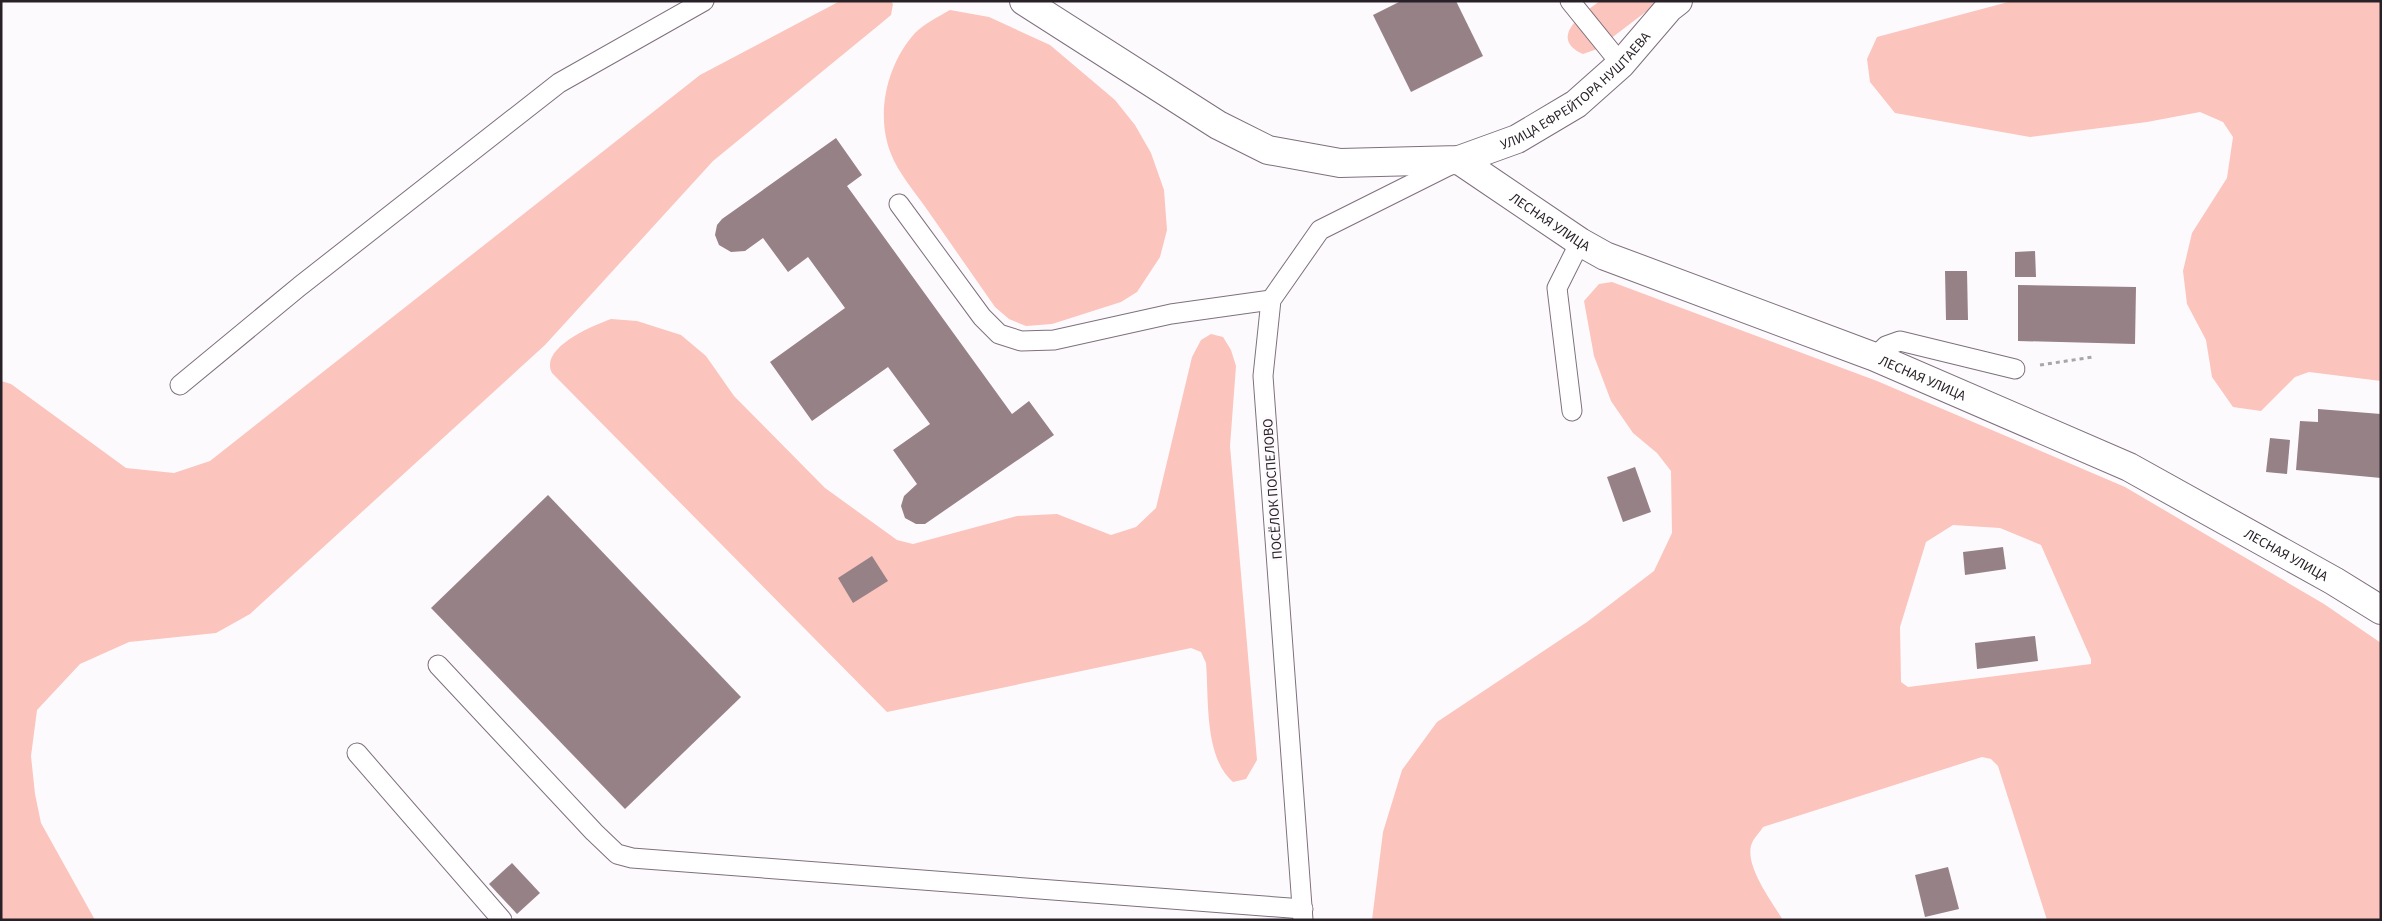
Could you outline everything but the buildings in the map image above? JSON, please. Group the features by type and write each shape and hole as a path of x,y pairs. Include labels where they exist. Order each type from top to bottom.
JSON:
{"street":[{"name":"УЛИЦА ЕФРЕЙТОРА НУШТАЕВА","path":"1024,1 1218,125 1268,150 1340,162 1460,160 1517,139 1576,104 1621,64 1669,8 1678,1"},
{"name":"ЛЕСНАЯ УЛИЦА","path":"1460,160 1580,242 1605,256 1875,357 2129,467 2334,580 2381,610"}],"lane":[{"path":"180,385 300,286 559,83 704,1"},
{"path":"1570,1 1621,64"},
{"name":"ПОСЁЛОК ПОСПЕЛОВО","path":"1303,914 1263,376 1271,300 1320,230 1460,160"},
{"path":"899,204 982,318 999,334 1021,341 1054,340 1171,314 1271,300"},
{"path":"1572,411 1557,288 1580,242"},
{"path":"1875,357 1886,346 1900,341 2015,369"},
{"path":"438,665 594,832 617,854 632,858 1303,914"},
{"path":"356,753 502,920"}],"path":[{"path":"2015,369 2093,357"}],"shaded area":[{"path":"840,1 891,1 893,4 891,15 713,161 545,345 250,614 216,633 129,642 80,664 37,710 31,756 35,794 41,823 95,920 1,920 1,381 11,384 126,468 174,473 210,461 700,75"},
{"path":"1600,1 1660,1 1597,49 1583,54 1573,48 1568,41 1568,34 1577,19"},
{"path":"2012,1 2381,1 2381,381 2309,372 2295,377 2261,411 2233,407 2212,377 2206,340 2187,304 2183,271 2192,233 2227,178 2233,137 2223,122 2200,112 2147,122 2030,137 1895,113 1870,82 1867,59 1877,37"},
{"path":"950,10 989,17 1050,45 1115,100 1135,125 1151,153 1164,190 1167,230 1160,257 1137,292 1121,302 1052,324 1026,326 1009,319 995,307 898,168 886,139 884,123 886,90 891,74 905,45 915,33 927,23"},
{"path":"1612,282 1877,381 2125,487 2324,604 2381,643 2381,920 2047,920 1998,766 1991,759 1982,757 1763,827 1752,843 1751,861 1760,883 1783,920 1372,920 1383,832 1402,770 1437,722 1587,622 1654,571 1672,533 1671,471 1657,453 1633,433 1611,401 1594,356 1584,301 1599,284","holes":["1953,525 2000,528 2041,545 2091,659 2091,664 1908,687 1901,682 1900,627 1926,542"]},
{"path":"611,319 637,321 681,335 706,356 734,396 825,488 897,540 913,544 1017,516 1057,514 1111,535 1136,527 1156,508 1192,357 1201,340 1211,334 1223,337 1231,350 1236,366 1230,446 1257,760 1246,779 1233,782 1217,758 1208,710 1206,663 1201,652 1191,648 887,712 552,373 550,364 553,355 560,347 570,339"}]}
